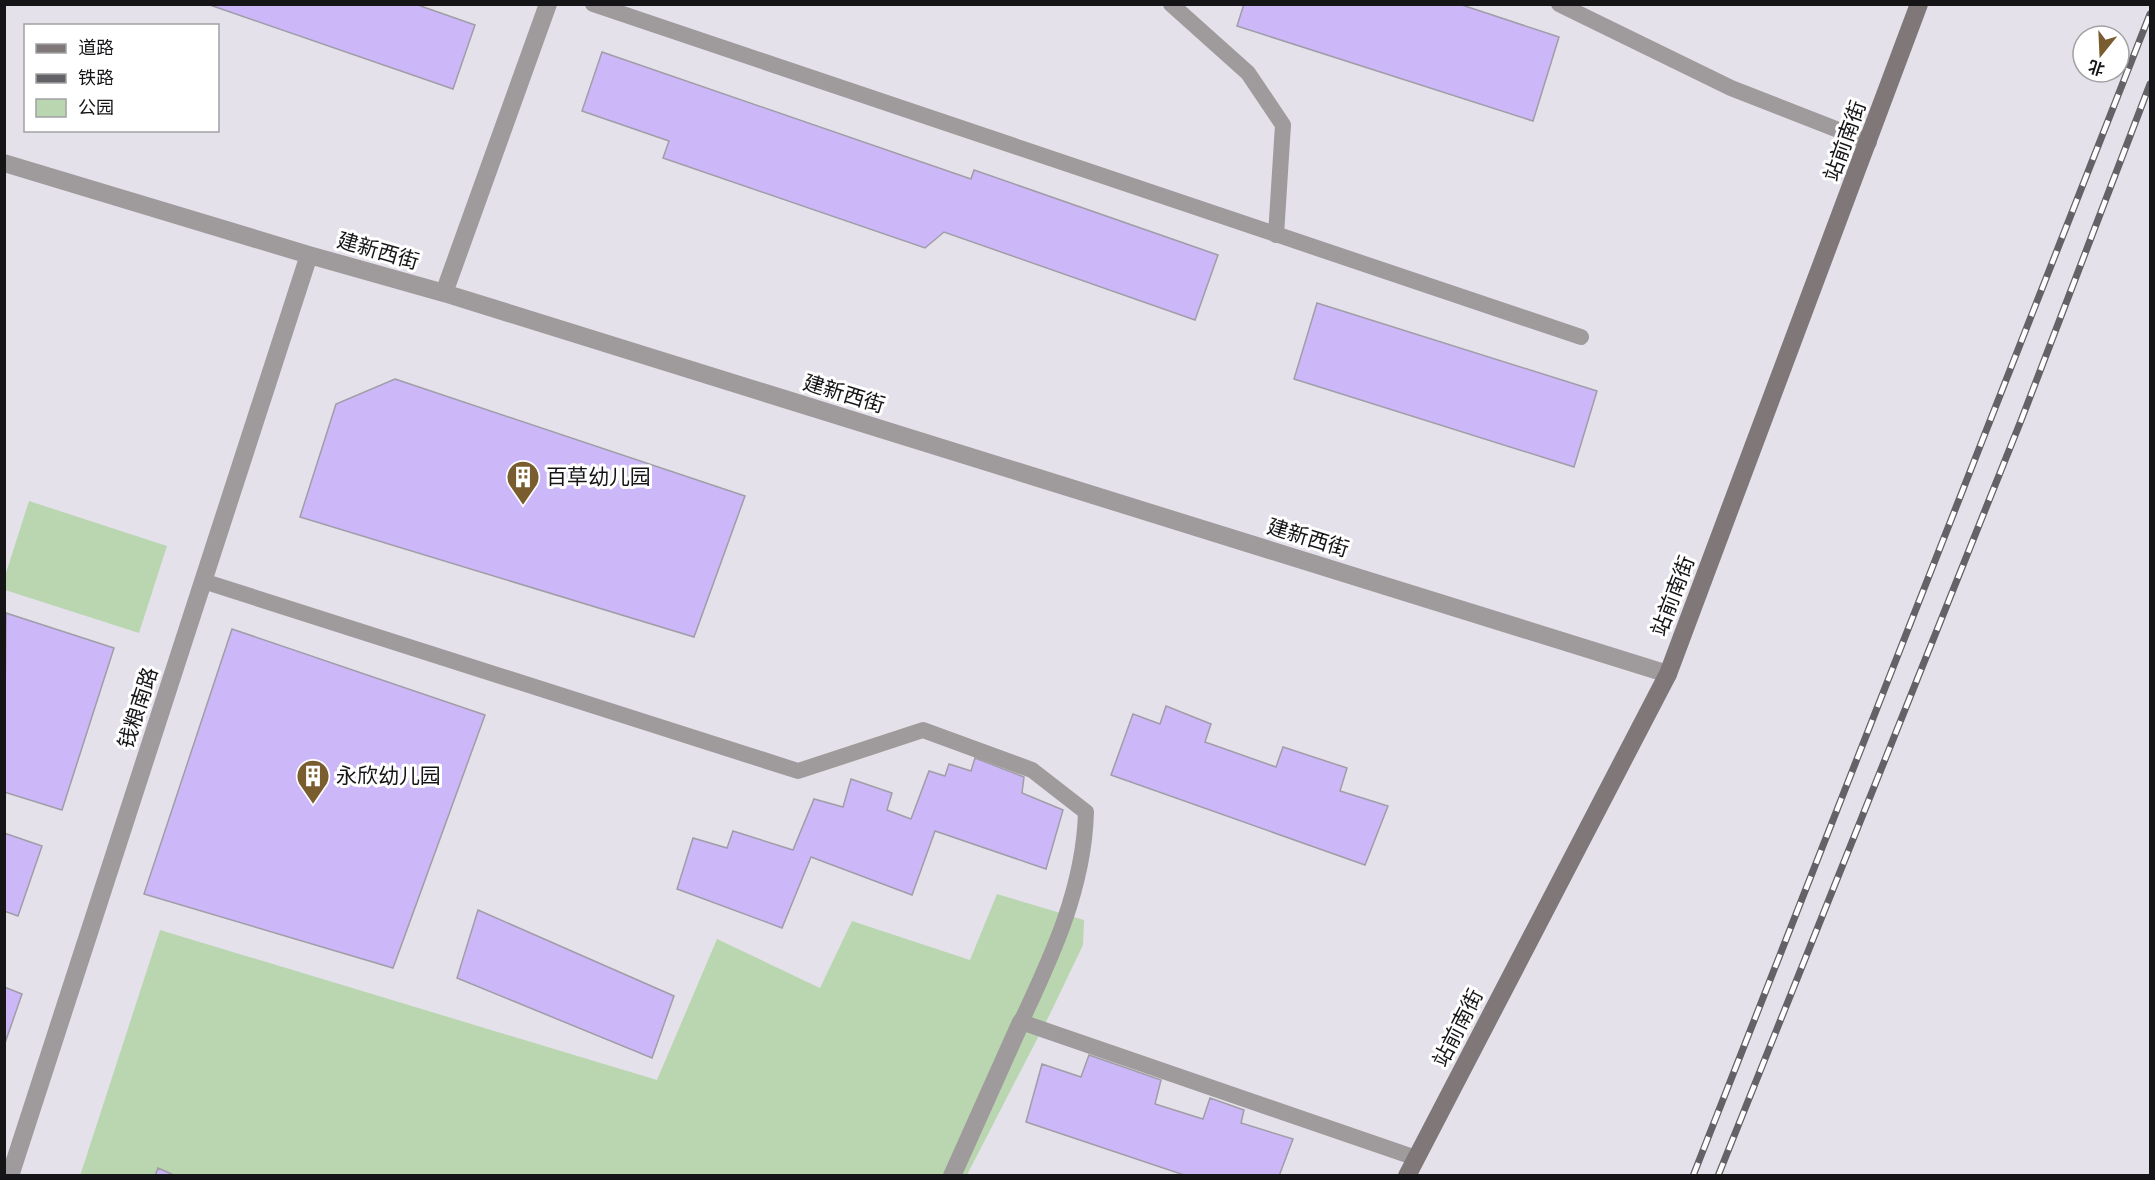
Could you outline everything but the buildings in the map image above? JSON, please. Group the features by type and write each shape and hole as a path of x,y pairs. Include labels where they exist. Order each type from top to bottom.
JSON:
{"main road":[{"name":"站前南街","path":"1407,1176 1668,674 1919,4"}],"street":[{"path":"444,293 548,4"},
{"name":"建新西街","path":"4,163 309,255 444,293 1668,674"},
{"name":"钱粮南路","path":"10,1176 309,255"},
{"path":"952,1176 1021,1022"}],"lane":[{"path":"593,4 1581,337"},
{"path":"1171,4 1248,73 1283,125 1276,235"},
{"path":"1558,4 1731,88 1869,142"},
{"path":"203,580 798,771 923,730 1032,770 1086,812 1086,840 1069,910 1047,968 1021,1022 1416,1158"}],"green space":[{"path":"29,501 167,546 139,633 5,590 5,576"},
{"path":"997,894 1084,920 1083,945 967,1175 80,1176 160,930 657,1080 717,939 820,988 852,921 970,960"}],"railway":[{"path":"1693,1176 2150,14"},
{"path":"1718,1176 2022,418 2150,84"}],"place":[{"name":"百草幼儿园","path":"523,506"},
{"name":"永欣幼儿园","path":"313,805"}]}
